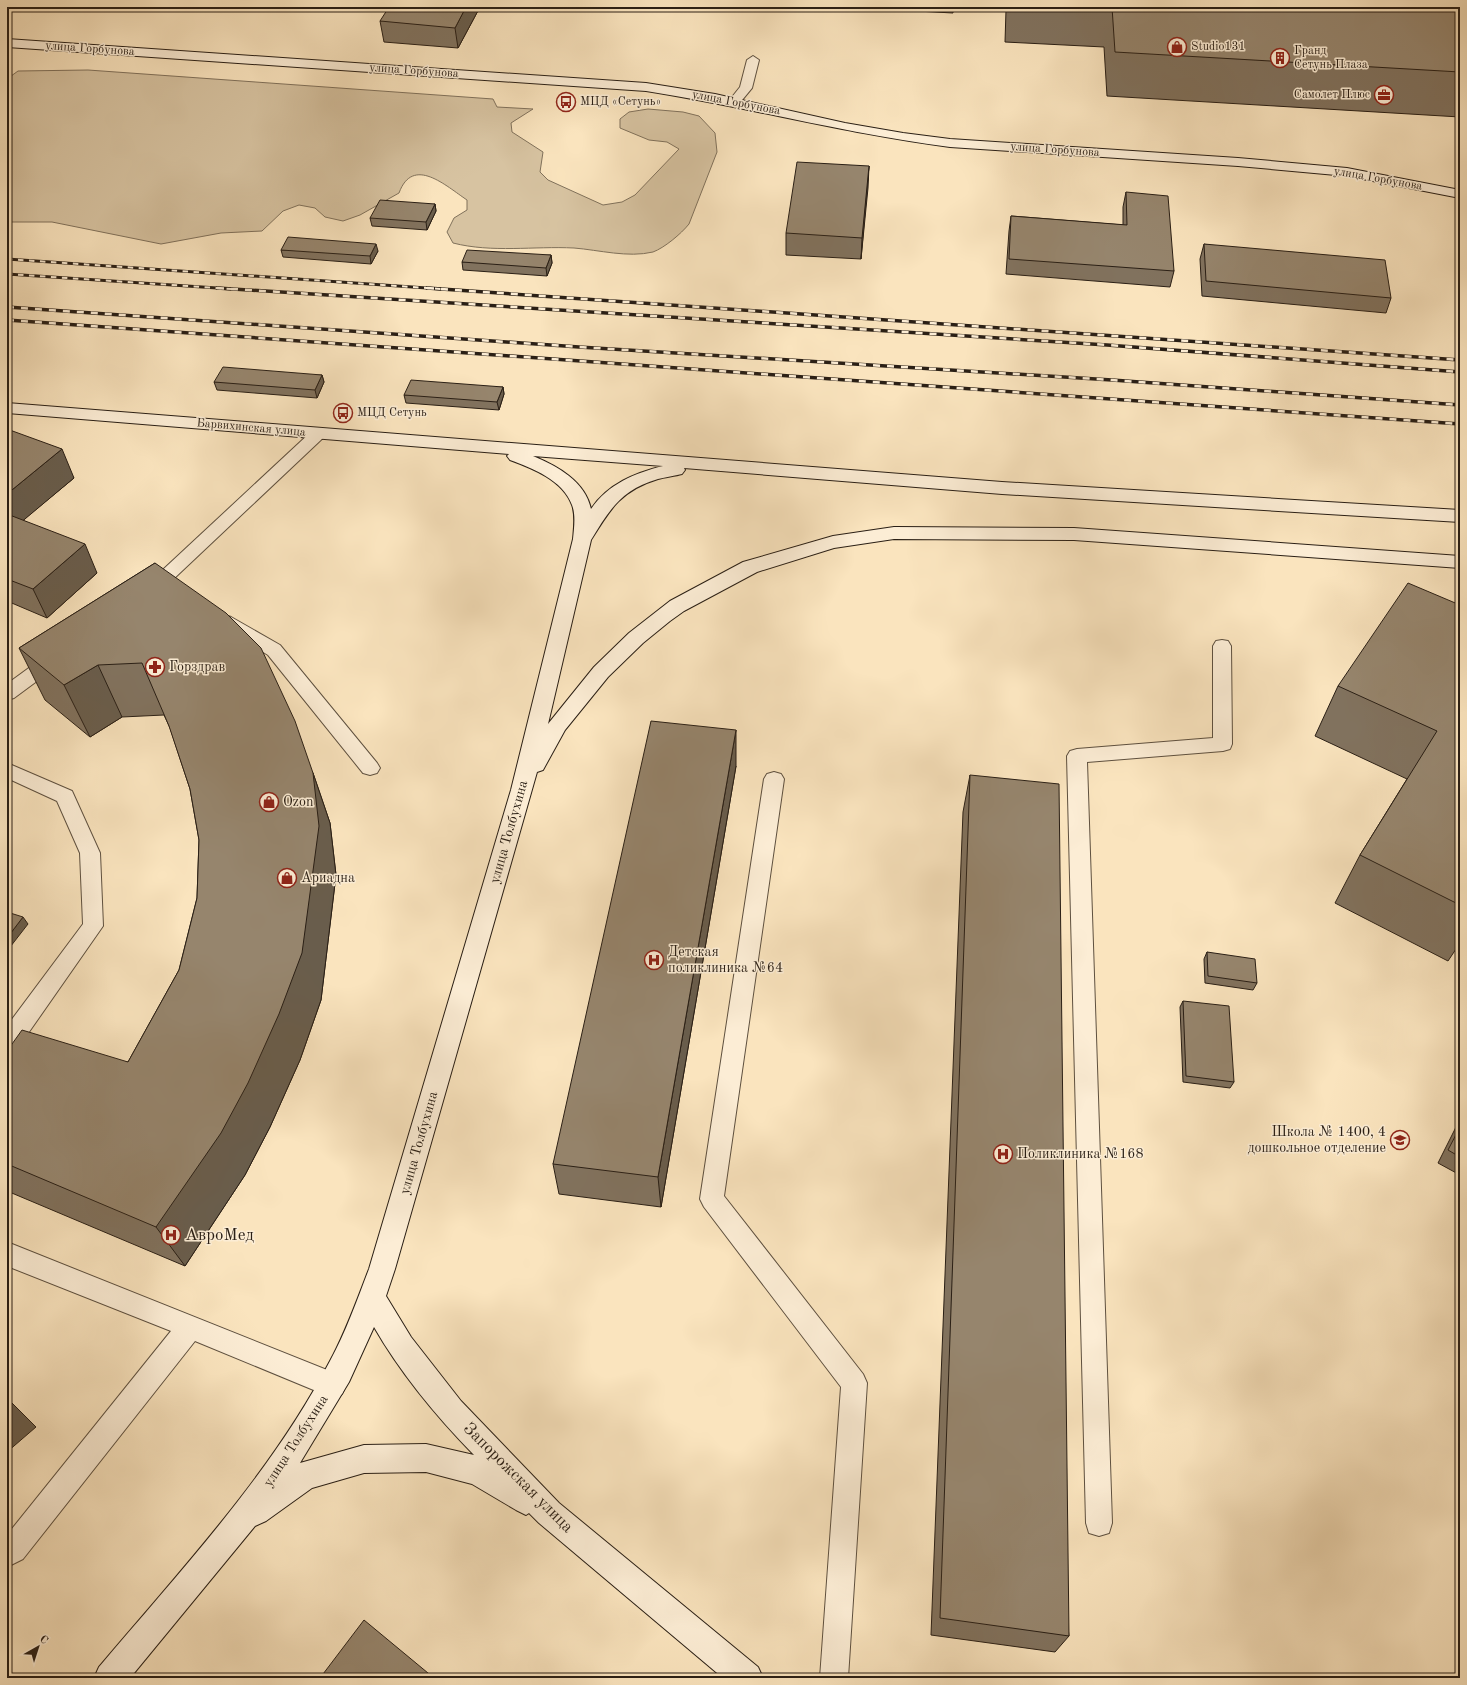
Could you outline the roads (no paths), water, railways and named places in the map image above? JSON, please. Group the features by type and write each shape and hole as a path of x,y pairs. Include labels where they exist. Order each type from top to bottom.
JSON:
{"street":[{"name":"улица Горбунова","path":"7,43 646,87 734,102 845,127 903,138 950,143 1238,162 1347,172 1460,194"},
{"name":"Барвихинская улица","path":"7,408 494,448"},
{"path":"494,448 1002,488 1460,516"},
{"name":"улица Толбухина","path":"110,1678 240,1522 294,1448 333,1385 372,1298 382,1269 522,790 582,539 583,514 580,504 570,488 550,471 526,459 494,448"},
{"name":"улица Толбухина","path":"582,539 601,508 613,496 636,480 660,472 717,466"},
{"path":"522,790 558,725 601,672 636,638 663,616 677,606 750,567 833,542 894,533 1074,534 1460,562"},
{"name":"Запорожская улица","path":"372,1298 401,1347 451,1411 548,1513 747,1678"},
{"path":"240,1522 305,1476 364,1459 426,1458 478,1471 548,1513"}],"lane":[{"path":"734,102 746,88 753,60"},
{"path":"134,601 166,586 318,434"},
{"path":"210,612 274,650 370,768"},
{"path":"1099,1523 1077,756 1223,744 1222,646"},
{"path":"7,693 64,651"},
{"path":"7,770 65,796 90,853 93,926 7,1042"},
{"path":"774,779 712,1199 854,1384 834,1678"},
{"path":"7,1254 333,1385"},
{"path":"7,1553 13,1549 190,1327"}],"railway":[{"path":"7,259 441,289"},
{"path":"7,274 217,288"},
{"path":"217,288 1107,345 1460,372"},
{"path":"217,288 232,289"},
{"path":"427,288 1460,360"},
{"path":"7,307 579,347 1112,380 1460,405"},
{"path":"7,320 1460,424"}],"place":[{"name":"Studio131","path":"1177,47"},
{"name":"Гранд Сетунь Плаза","path":"1280,58"},
{"name":"Самолет Плюс","path":"1384,95"},
{"name":"МЦД «Сетунь»","path":"566,102"},
{"name":"МЦД Сетунь","path":"343,413"},
{"name":"Горздрав","path":"155,667"},
{"name":"Ozon","path":"269,802"},
{"name":"Ариадна","path":"287,878"},
{"name":"Детская поликлиника №64","path":"654,960"},
{"name":"Школа № 1400, 4 дошкольное отделение","path":"1400,1140"},
{"name":"Поликлиника №168","path":"1003,1154"},
{"name":"АвроМед","path":"171,1235"}]}
